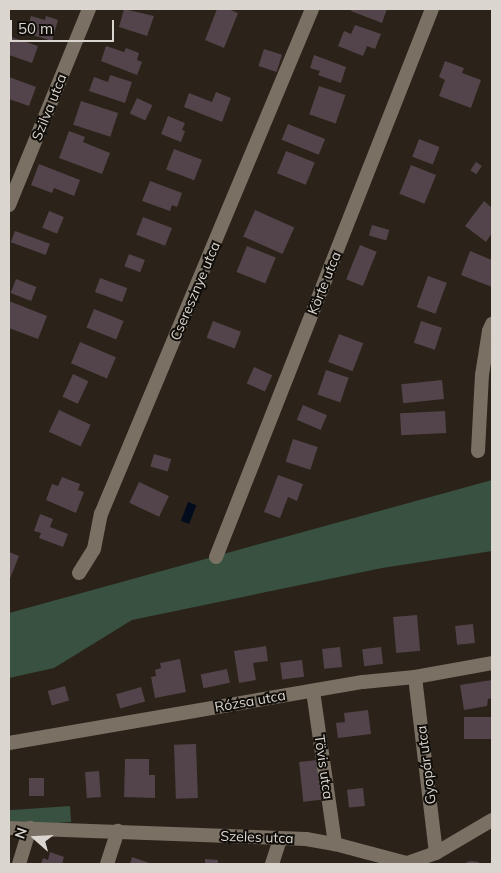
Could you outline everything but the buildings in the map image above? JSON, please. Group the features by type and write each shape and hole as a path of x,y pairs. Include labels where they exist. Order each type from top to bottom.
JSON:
{"street":[{"name":"Szilva utca","path":"9,205 89,9"},
{"name":"Cseresznye utca","path":"79,573 94,549 101,514 312,9"},
{"name":"Körte utca","path":"216,556 432,9"},
{"path":"478,451 482,375 489,331 492,324"},
{"name":"Rózsa utca","path":"9,743 363,682 415,677 492,663"},
{"name":"Gyopár utca","path":"415,677 436,852"},
{"name":"Tövis utca","path":"313,691 335,844"},
{"name":"Szeles utca","path":"9,828 306,839 335,844 404,863 418,860 436,852 492,820"},
{"path":"19,864 30,828"},
{"path":"107,864 118,831"},
{"path":"272,864 280,839"}],"green space":[{"path":"492,480 492,551 382,568 132,620 54,668 9,678 9,613"},
{"path":"70,806 71,822 10,826 9,810"}],"water":[{"path":"188,502 196,505 189,524 181,521"}]}
